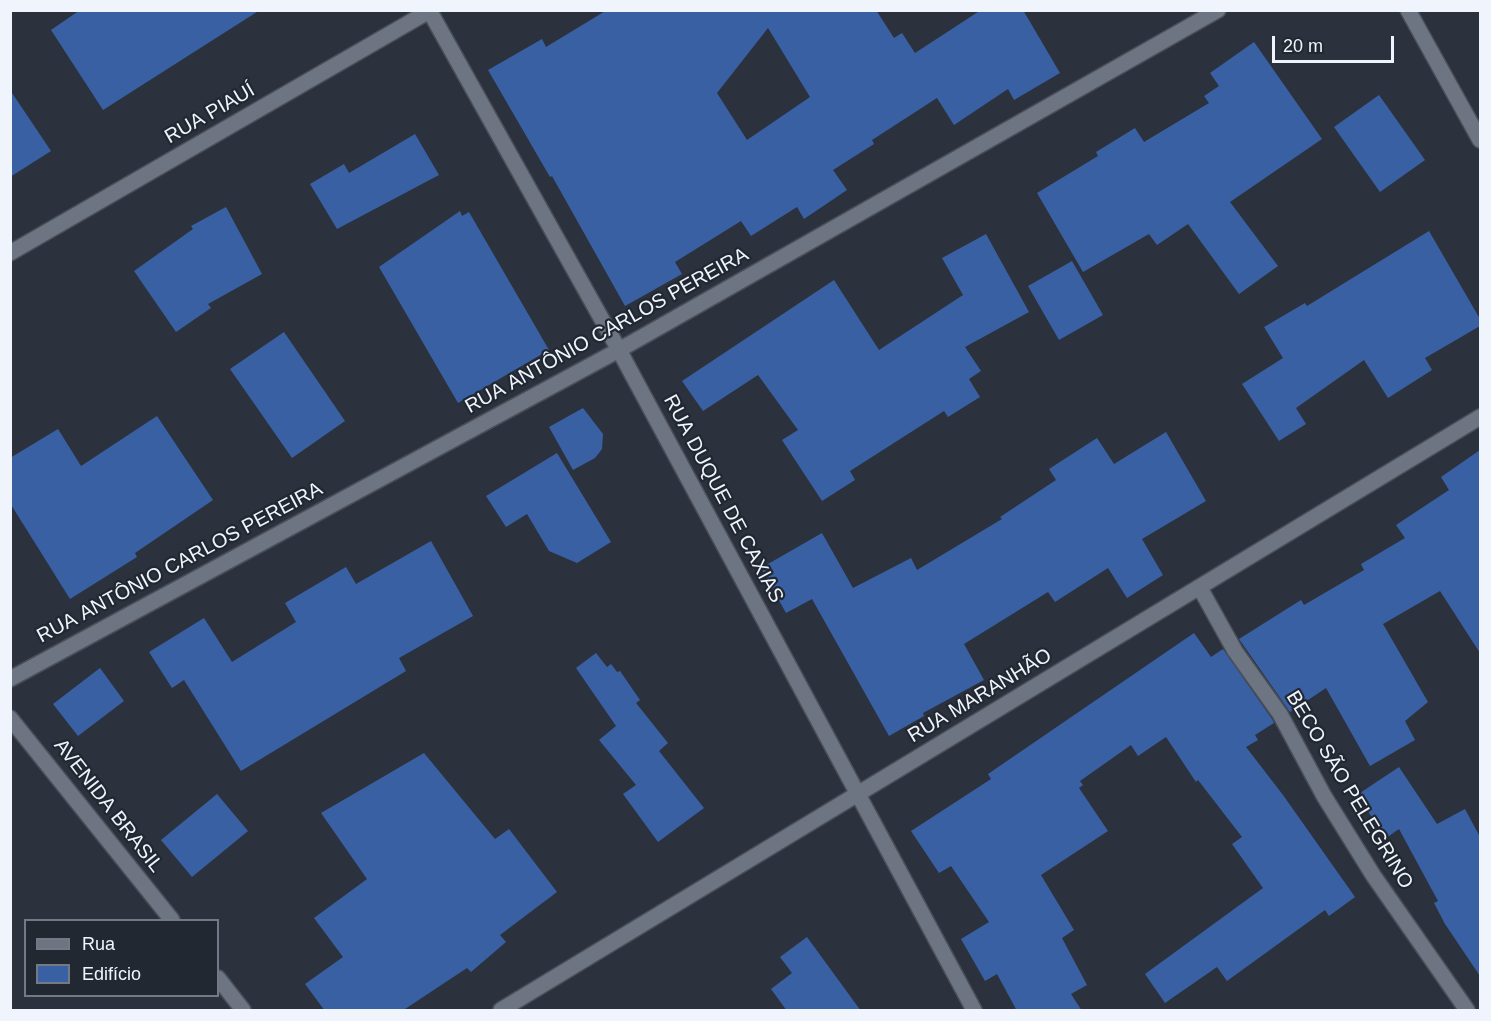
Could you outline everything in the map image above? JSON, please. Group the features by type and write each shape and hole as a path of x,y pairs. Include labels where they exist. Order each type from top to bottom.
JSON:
{"street":[{"name":"RUA ANTÔNIO CARLOS PEREIRA","path":"10,679 619,350 1218,10"},
{"path":"1408,10 1480,140"},
{"name":"RUA DUQUE DE CAXIAS","path":"430,11 619,350 974,1011"},
{"name":"RUA PIAUÍ","path":"10,253 430,11"},
{"name":"RUA MARANHÃO","path":"501,1011 1480,417"},
{"name":"BECO SÃO PELEGRINO","path":"1200,588 1235,651 1280,714 1324,796 1373,875 1467,1011"},
{"name":"AVENIDA BRASIL","path":"10,718 170,919"},
{"path":"219,979 243,1011"}],"building":[{"path":"80,10 260,10 103,110 51,30"},
{"path":"607,10 876,10 894,38 902,33 915,53 981,10 1023,10 1060,73 1014,100 1008,89 954,125 937,98 872,140 874,144 833,170 847,190 804,219 797,207 751,236 741,221 675,262 682,274 625,306 552,176 550,177 488,70 542,39 546,47","holes":["768,28 810,97 747,140 717,93"]},
{"path":"1254,42 1322,139 1230,202 1278,266 1239,294 1188,224 1157,245 1149,234 1083,272 1037,193 1098,156 1096,152 1135,128 1144,142 1209,103 1204,96 1219,86 1210,73"},
{"path":"10,90 51,151 10,177"},
{"path":"1379,95 1425,160 1380,192 1334,127"},
{"path":"415,134 439,175 337,229 310,184 344,164 349,173"},
{"path":"226,207 262,274 208,304 211,308 176,332 134,271 193,229 191,226"},
{"path":"460,211 462,216 469,212 549,350 458,403 379,267"},
{"path":"1429,231 1480,319 1480,326 1425,358 1432,370 1388,398 1364,360 1296,408 1306,424 1279,441 1242,384 1283,358 1264,327 1305,303 1307,306"},
{"path":"986,234 1029,312 965,347 981,371 969,379 980,397 948,417 944,411 850,471 855,480 822,501 782,440 798,430 758,375 703,411 682,381 834,280 879,350 963,295 942,258"},
{"path":"1072,261 1103,315 1059,340 1028,286"},
{"path":"284,332 345,421 292,458 230,369"},
{"path":"583,408 603,434 602,449 595,458 573,470 549,427"},
{"path":"157,416 213,500 135,553 137,557 70,599 10,503 10,458 58,429 81,466"},
{"path":"1166,432 1206,501 1142,539 1163,575 1127,598 1108,568 1055,602 1048,592 964,644 984,680 923,713 924,716 889,736 812,599 786,613 761,568 822,533 853,588 911,558 917,570 1002,519 1000,517 1056,480 1049,469 1097,438 1114,464"},
{"path":"1480,450 1480,653 1440,591 1383,624 1428,702 1405,721 1415,740 1370,766 1326,688 1290,712 1239,639 1301,600 1304,605 1364,570 1361,564 1405,538 1396,525 1449,490 1441,477"},
{"path":"557,453 611,542 577,563 549,551 527,514 506,527 486,496"},
{"path":"431,541 473,616 399,658 406,671 241,771 184,680 172,688 149,652 204,618 232,662 296,622 285,603 346,567 356,584"},
{"path":"1194,633 1211,657 1223,649 1272,719 1274,723 1255,735 1258,740 1246,747 1355,897 1329,916 1325,910 1227,981 1217,967 1165,1003 1145,974 1263,888 1232,844 1242,837 1198,780 1196,782 1166,737 1138,756 1131,745 1080,781 1083,785 1079,788 1108,831 1041,875 1074,930 1062,938 1087,985 1071,994 1082,1011 1017,1011 997,974 985,981 961,939 989,922 951,866 939,873 911,831 991,779 988,774"},
{"path":"596,653 607,667 611,664 617,672 620,671 640,700 636,703 668,743 659,751 704,808 658,842 623,794 636,785 599,740 616,726 576,668"},
{"path":"100,668 124,701 78,736 53,704"},
{"path":"424,753 495,839 509,829 557,892 500,935 506,942 471,972 467,968 402,1011 325,1011 305,984 343,957 314,918 367,879 321,813"},
{"path":"1399,767 1437,824 1465,809 1480,837 1480,976 1445,924 1434,903 1438,901 1399,829 1386,838 1357,795"},
{"path":"217,794 248,831 192,877 161,840"},
{"path":"807,937 861,1011 787,1011 771,989 792,973 780,957"}]}
